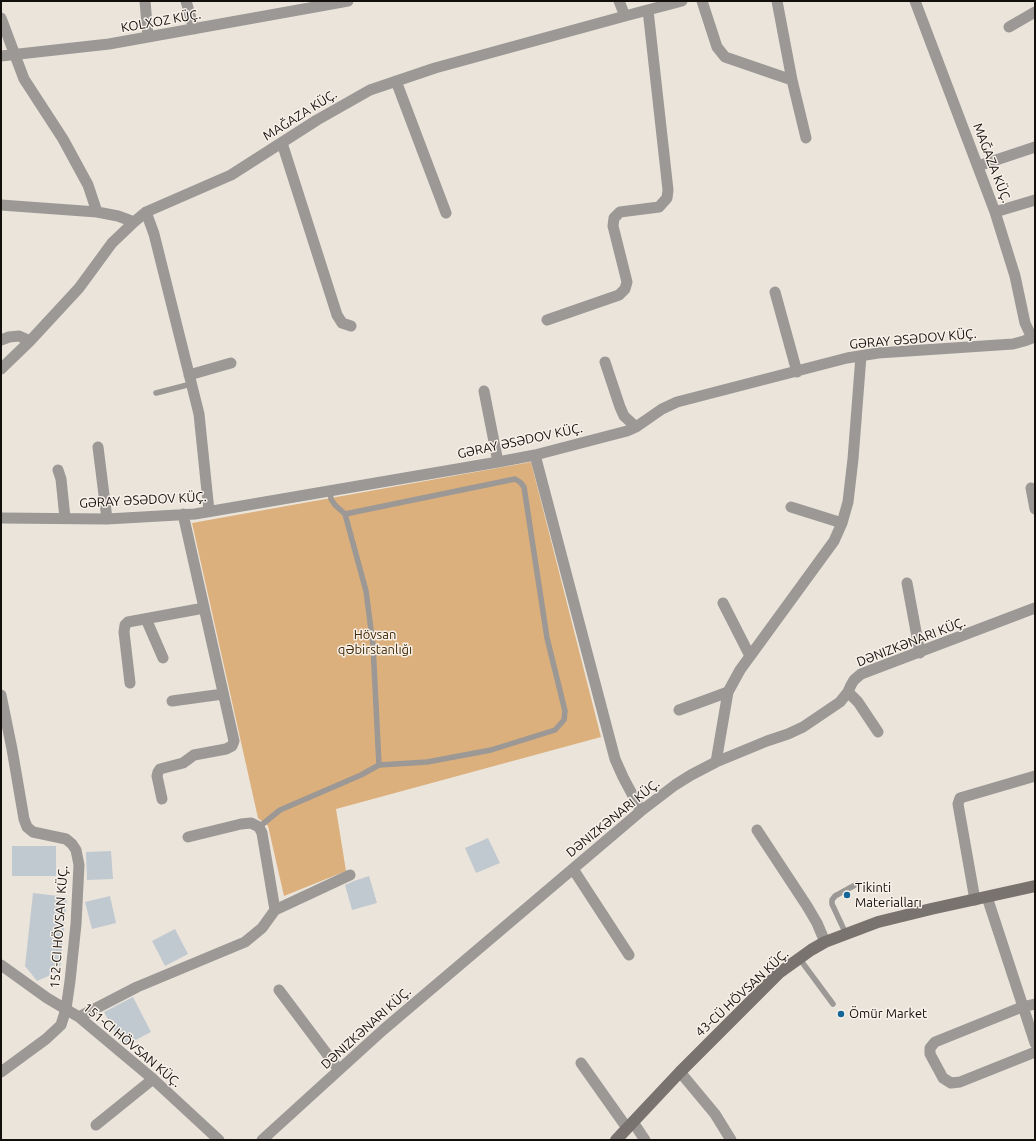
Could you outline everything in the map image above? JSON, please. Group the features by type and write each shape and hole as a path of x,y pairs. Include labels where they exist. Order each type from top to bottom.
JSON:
{"main road":[{"name":"43-CÜ HÖVSAN KÜÇ.","path":"616,1140 680,1072 779,973 799,958 825,942 894,917 1035,886"}],"street":[{"path":"144,1 148,37"},
{"path":"186,1 194,29"},
{"name":"KOLXOZ KÜÇ.","path":"1,56 109,44 348,1"},
{"path":"619,1 625,16"},
{"name":"MAĞAZA KÜÇ.","path":"1,369 79,288 112,243 146,212 231,175 317,120 370,90 435,68 682,1"},
{"path":"702,1 717,47 725,57 792,80"},
{"path":"777,1 792,80 806,138"},
{"name":"MAĞAZA KÜÇ.","path":"915,1 995,212 1015,276 1025,323 1034,339"},
{"path":"547,320 619,295 625,290 627,282 613,226 614,218 620,212 660,207 667,198 668,190 648,10"},
{"path":"1009,27 1035,12"},
{"path":"1,18 24,79 63,139 88,185 97,212"},
{"path":"396,81 446,213"},
{"path":"282,143 337,316 342,323 351,326"},
{"path":"978,166 1035,147"},
{"path":"995,212 1035,200"},
{"path":"1,205 97,212 118,216 134,222"},
{"path":"146,212 154,234 199,414 209,511"},
{"path":"775,292 797,372"},
{"path":"1,340 19,336 30,340"},
{"name":"GƏRAY ƏSƏDOV KÜÇ.","path":"1,518 107,519 183,514 209,511 498,462 535,455 627,431 636,427 662,409 677,402 847,358 878,353 1013,344 1034,339"},
{"path":"716,762 728,692 740,670 834,541 842,523 848,502 861,356"},
{"path":"605,362 624,416 636,427"},
{"path":"190,379 231,363"},
{"path":"484,391 498,462"},
{"path":"98,447 107,519"},
{"path":"535,455 616,759 623,777 641,811"},
{"path":"58,470 61,480 65,518"},
{"path":"1031,488 1035,509"},
{"path":"791,507 842,523"},
{"path":"162,799 157,776 160,769 183,763 194,756 226,749 232,746 234,741 183,514"},
{"path":"907,583 920,653"},
{"path":"723,603 750,656"},
{"path":"130,683 124,632 125,625 128,622 204,608"},
{"path":"262,1140 389,1025 641,811 675,785 716,762 803,727 840,702 848,692 854,680 862,674 1035,608"},
{"path":"146,619 163,658"},
{"path":"679,710 728,692"},
{"path":"848,692 858,702 878,732"},
{"path":"172,701 223,694"},
{"name":"152-CI HÖVSAN KÜÇ.","path":"1,699 6,750 27,827 33,832 66,839 76,850 79,865 76,924 66,1009 61,1025 46,1039 1,1072"},
{"path":"975,900 958,804 960,798 1035,776"},
{"path":"188,837 241,824 251,823 259,827 262,833 275,910"},
{"path":"757,830 807,906 817,923 825,942"},
{"path":"573,869 629,955"},
{"path":"79,1017 137,987 245,942 262,928 275,910 350,875"},
{"path":"987,897 1035,1044"},
{"name":"151-CI HÖVSAN KÜÇ.","path":"1,966 47,998 79,1017 153,1079 219,1140"},
{"path":"279,990 338,1070"},
{"path":"1035,1004 1022,1007 935,1042 930,1048 930,1054 943,1078 950,1082 960,1082 1035,1052"},
{"path":"581,1063 630,1125 645,1140"},
{"path":"680,1072 715,1114 732,1140"},
{"path":"96,1125 153,1079"}],"lane":[{"path":"156,394 190,379"},
{"path":"259,827 280,810 379,766 427,762 491,750 555,730 564,720 565,711 547,638 524,486 520,482 515,479 345,514"},
{"path":"330,490 335,505 345,514 366,591 373,645 379,766"},
{"path":"846,934 832,904 832,900 835,896 857,884"},
{"path":"799,958 832,1004"}],"green space":[{"name":"Hövsan qəbirstanlığı","path":"531,462 601,737 336,809 346,871 284,896 268,826 258,818 192,523"}],"building":[{"path":"488,838 500,863 476,873 465,848"},
{"path":"12,846 56,846 56,876 12,876"},
{"path":"111,851 113,879 87,880 86,852"},
{"path":"369,876 377,903 352,910 345,885"},
{"path":"33,893 67,897 60,971 37,981 25,966"},
{"path":"110,896 116,923 92,929 85,902"},
{"path":"175,929 188,954 165,966 152,941"},
{"path":"133,997 151,1032 124,1046 104,1012"}],"place":[{"name":"Tikinti Materialları","path":"847,895"},
{"name":"Ömür Market","path":"841,1014"}]}
